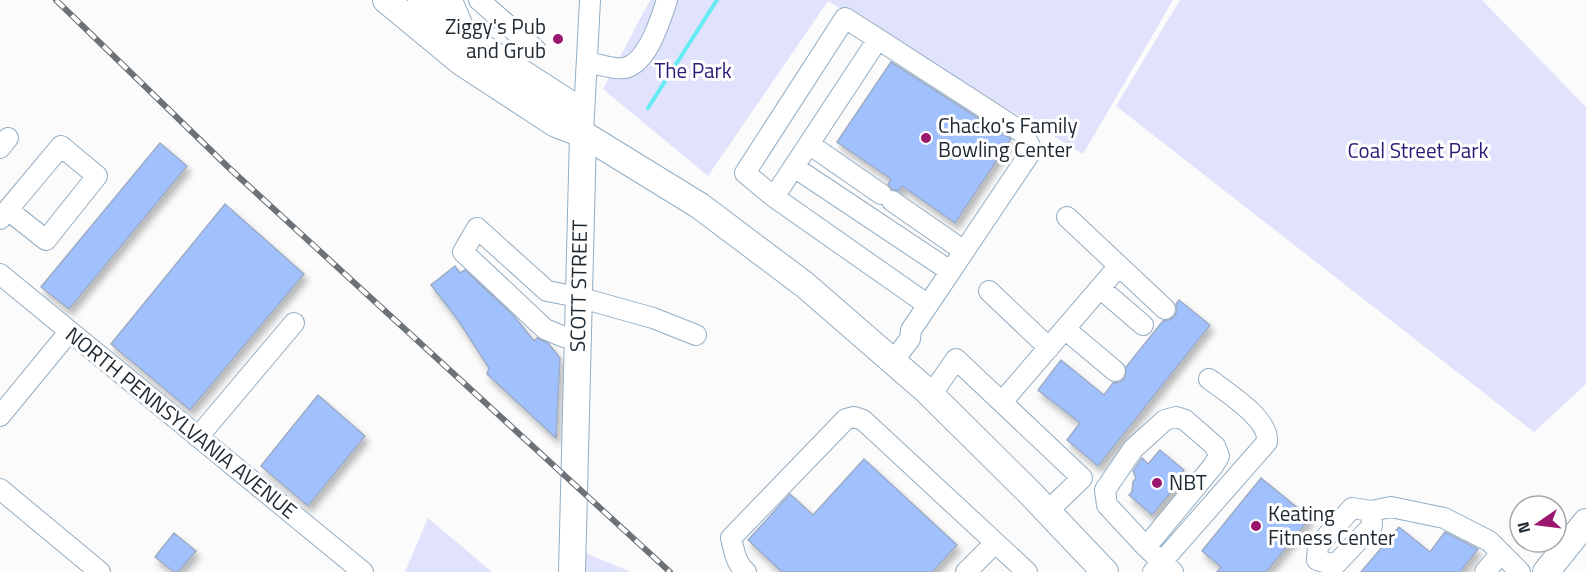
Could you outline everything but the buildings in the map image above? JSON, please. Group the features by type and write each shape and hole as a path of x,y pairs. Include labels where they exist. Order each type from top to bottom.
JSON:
{"main road":[{"path":"386,0 461,62 556,124 583,134 700,206 805,285 931,394 1105,572"},
{"path":"421,0 468,38 567,102 583,134"},
{"name":"SCOTT STREET","path":"572,572 583,134"},
{"path":"1546,572 1586,522"}],"street":[{"path":"452,0 468,38"},
{"path":"479,0 536,50"},
{"name":"SCOTT STREET","path":"583,134 590,0"},
{"path":"587,62 623,69 633,64 642,57 667,0"},
{"path":"886,355 910,339 911,330 928,305 950,271 1030,153 1028,141 1022,132 845,18 745,172 774,197 928,305"},
{"path":"774,197 878,39"},
{"path":"809,144 964,251"},
{"path":"61,146 97,177 46,240 4,214 61,146"},
{"path":"794,167 950,271"},
{"path":"1066,217 1165,309"},
{"path":"578,338 564,337 545,329 463,252 477,228 547,291 578,297 653,318 696,335"},
{"path":"1002,402 1118,267"},
{"name":"NORTH PENNSYLVANIA AVENUE","path":"0,274 363,572"},
{"path":"1101,289 1143,325"},
{"path":"989,291 1049,348"},
{"path":"198,437 294,323"},
{"path":"1065,329 1115,371"},
{"path":"0,416 69,332"},
{"path":"931,394 956,359 1082,478 1047,511"},
{"path":"1146,547 1219,456 1215,446 1185,420 1176,417 1165,420 1133,448 1106,490 1107,505 1146,547 1162,569 1266,442 1264,426 1253,414 1209,379"},
{"path":"746,572 735,555 731,538 846,418 854,417 863,420 1027,572"},
{"path":"0,489 100,572"},
{"path":"1371,511 1390,507 1444,518 1490,541 1520,572"},
{"path":"966,572 995,543"},
{"path":"1485,572 1501,553"}],"green space":[{"name":"The Park","path":"650,0 1173,0 1083,154 828,1 708,176 603,89"},
{"name":"Coal Street Park","path":"1180,0 1482,0 1586,107 1586,384 1534,432 1116,106"},
{"path":"428,518 492,572 405,572"},
{"path":"583,552 631,572 583,572"}],"waterway":[{"path":"648,108 717,0"}],"railway":[{"path":"56,0 228,167 670,572"}],"place":[{"name":"Ziggy's Pub and Grub","path":"558,39"},
{"name":"Chacko's Family Bowling Center","path":"926,138"},
{"name":"NBT","path":"1157,483"},
{"name":"Keating Fitness Center","path":"1256,526"}]}
